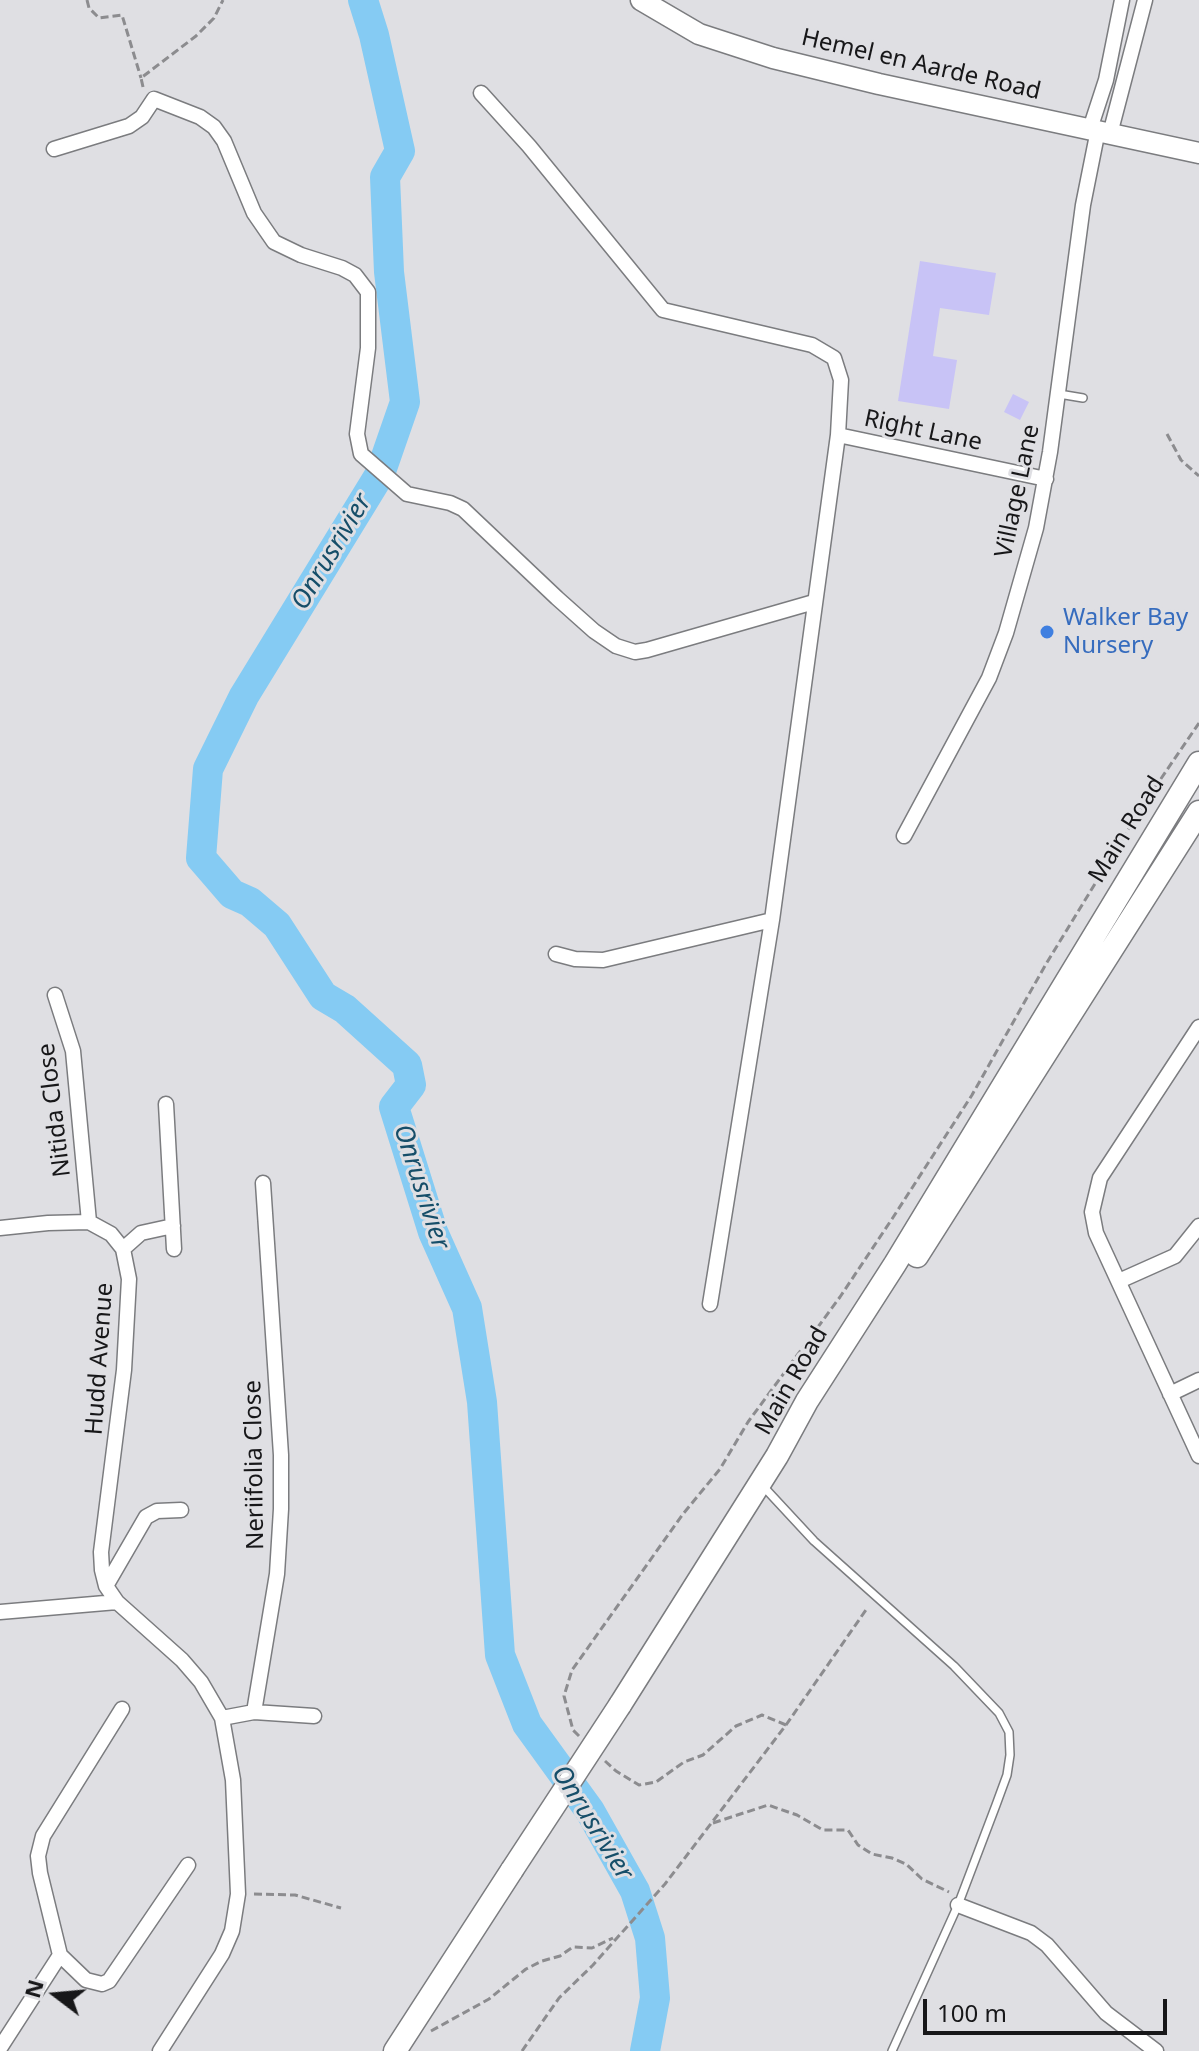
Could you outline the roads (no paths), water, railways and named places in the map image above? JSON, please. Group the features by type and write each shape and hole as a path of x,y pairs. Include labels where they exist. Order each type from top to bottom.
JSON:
{"main road":[{"name":"Hemel en Aarde Road","path":"641,0 699,34 773,58 1199,153"},
{"name":"Main Road","path":"777,1456 807,1401 895,1264 1199,763"},
{"name":"Main Road","path":"777,1456 803,1431 832,1389 1199,812"},
{"path":"395,2051 620,1705 777,1456"}],"street":[{"path":"1099,131 1122,0"},
{"path":"1099,131 1132,54 1145,0"},
{"path":"1112,49 1132,54"},
{"path":"481,93 529,146 663,310 812,345 834,358 841,380 838,435 772,920 710,1304"},
{"path":"54,149 129,126 142,117 154,99 200,117 219,133 254,213 274,242 301,255 342,268 362,281 368,292 369,312 357,434 361,454 415,497 450,503 463,509 594,631 616,646 629,651 647,650 814,602"},
{"name":"Village Lane","path":"904,836 989,678 1006,633 1036,528 1059,394 1083,205 1099,131"},
{"name":"Right Lane","path":"838,435 1046,479"},
{"path":"556,954 575,959 603,960 772,920"},
{"name":"Nitida Close","path":"55,995 73,1051 89,1222"},
{"path":"1199,1027 1106,1168 1095,1190 1094,1223 1199,1456"},
{"path":"166,1104 174,1249"},
{"name":"Neriifolia Close","path":"254,1712 277,1574 281,1509 280,1440 263,1183"},
{"path":"0,1228 89,1222"},
{"name":"Hudd Avenue","path":"89,1222 111,1234 123,1249 129,1279 123,1385 101,1552 106,1586 117,1602 182,1660 201,1682 222,1718"},
{"path":"123,1249 141,1233 173,1226"},
{"path":"1119,1281 1175,1256 1199,1226"},
{"path":"1170,1394 1199,1380"},
{"path":"106,1586 146,1517 157,1511 181,1510"},
{"path":"0,1612 117,1602"},
{"path":"122,1709 43,1836 38,1856 40,1873 60,1955 86,1980 102,1984 109,1981 188,1865"},
{"path":"160,2051 222,1954 232,1931 238,1894 233,1780 222,1718 254,1712 314,1716"},
{"path":"958,1905 1031,1933 1047,1945 1106,2013 1156,2051"},
{"path":"0,2048 60,1955"}],"lane":[{"path":"1059,394 1083,398"},
{"path":"760,1483 814,1541 954,1666 999,1713 1009,1732 1007,1775 958,1905 892,2051"}],"waterway":[{"name":"Onrusrivier","path":"363,0 400,151 385,177 389,272 405,402 380,474 244,696 208,769 201,858 232,894 250,902 277,925 323,996 345,1009 407,1065 411,1085 394,1107 433,1232 467,1308 482,1402 500,1655 527,1724 590,1811 635,1891 650,1938 655,1998 645,2051"}],"place":[{"name":"Walker Bay Nursery","path":"1047,632"}]}
